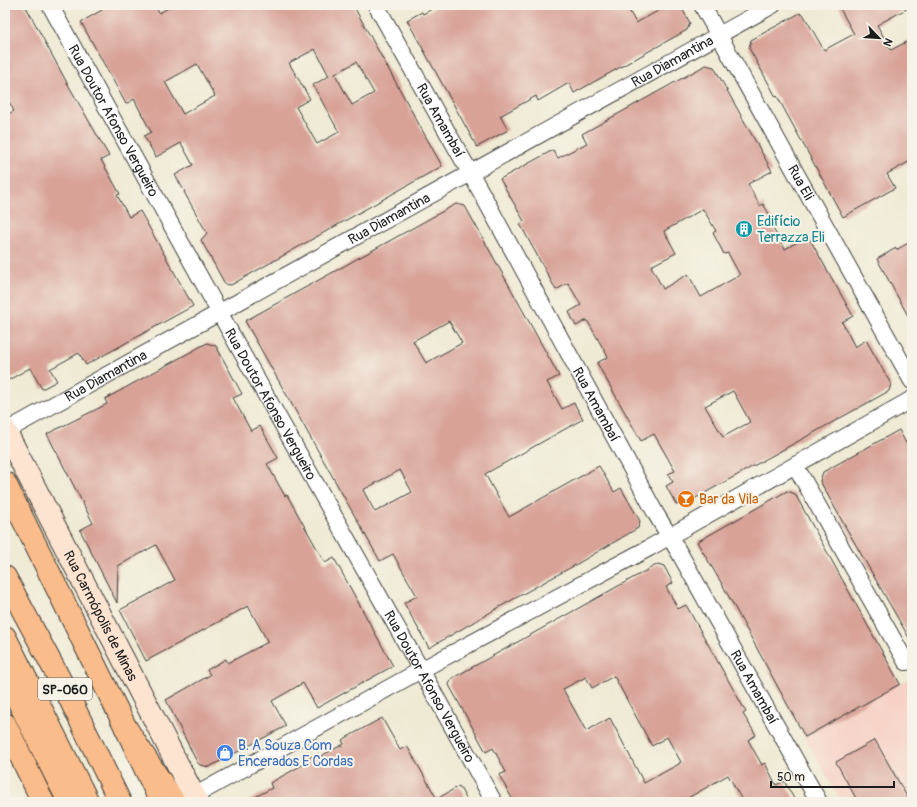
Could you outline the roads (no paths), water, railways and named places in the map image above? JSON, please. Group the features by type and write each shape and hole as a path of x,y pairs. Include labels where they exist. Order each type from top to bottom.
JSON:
{"highway":[{"path":"5,483 161,802"},
{"name":"SP-060","path":"5,577 67,693 120,802"},
{"path":"5,637 88,802"},
{"name":"SP-060","path":"5,676 69,802"},
{"path":"5,724 43,802"},
{"path":"126,728 188,800"}],"main road":[{"name":"Rua Carmópolis de Minas","path":"5,430 188,800"}],"street":[{"name":"Rua Doutor Afonso Vergueiro","path":"50,5 494,802"},
{"name":"Rua Amambaí","path":"376,5 470,173 656,514 670,536 819,802"},
{"name":"Rua Eli","path":"702,5 912,381"},
{"name":"Rua Diamantina","path":"5,430 772,5"},
{"path":"188,800 421,670 670,536 912,399"},
{"path":"795,465 906,662"}],"place":[{"name":"Edifício Terrazza Eli","path":"744,229"},
{"name":"Bar da Vila","path":"686,499"},
{"name":"B. A Souza Com Encerados E Cordas","path":"225,753"}]}
